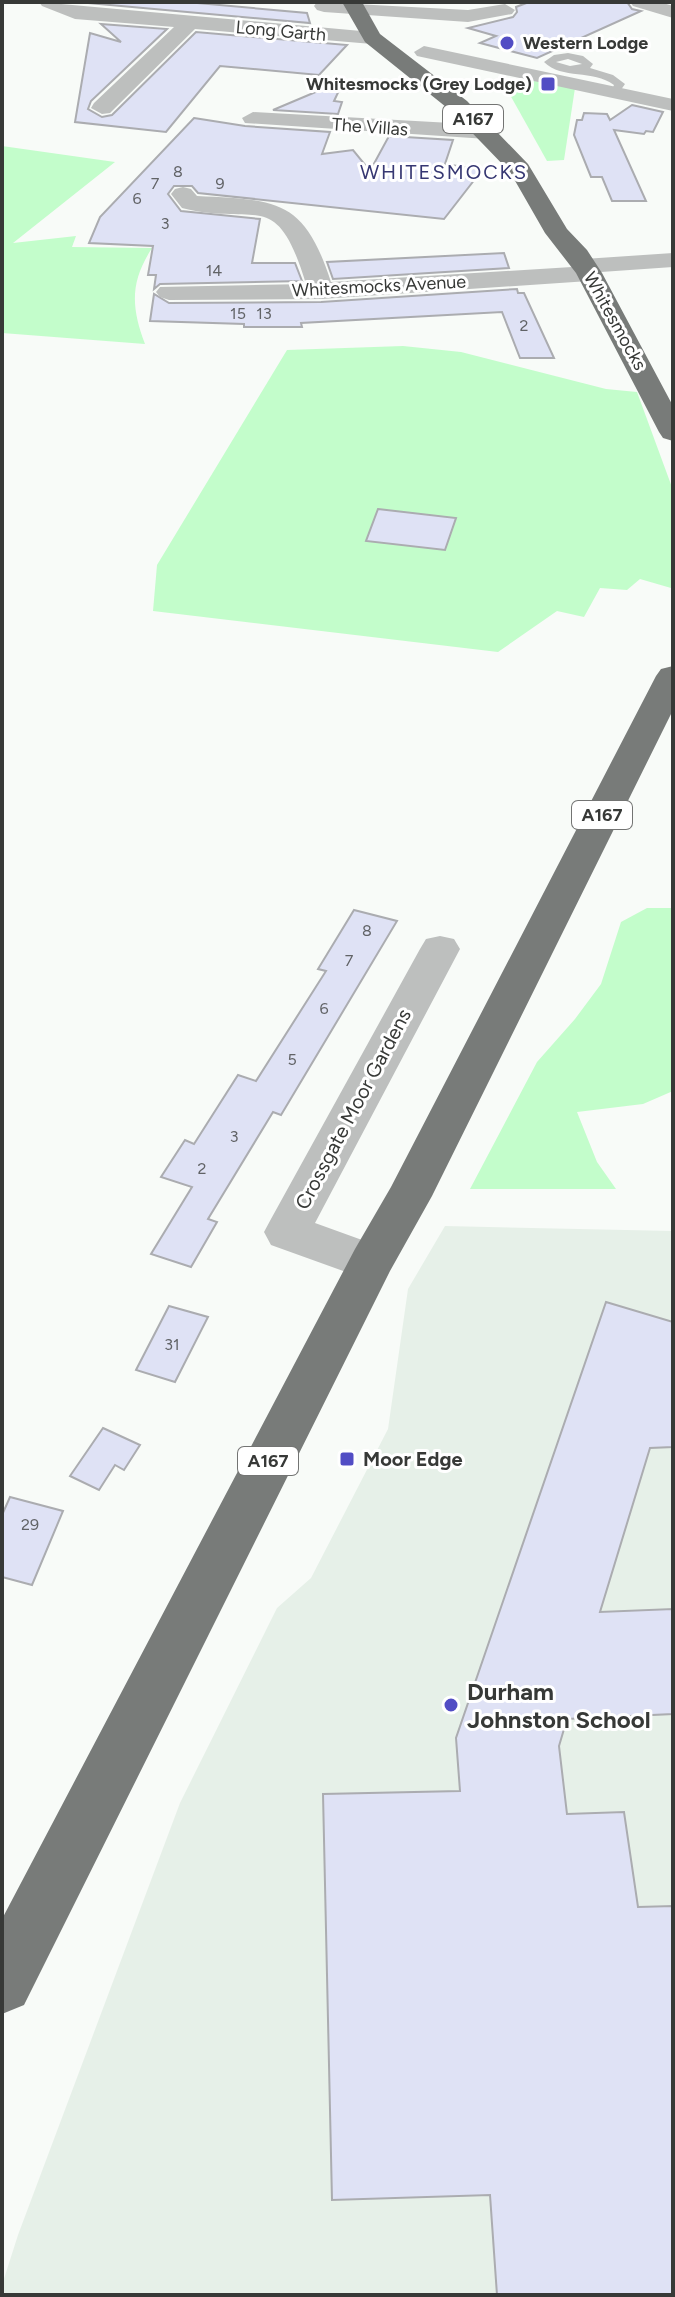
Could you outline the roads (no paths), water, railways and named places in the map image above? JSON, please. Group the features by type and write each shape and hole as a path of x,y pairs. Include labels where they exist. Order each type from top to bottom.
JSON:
{"highway":[{"name":"Whitesmocks","path":"353,5 372,38 487,132 520,169 557,233 583,265 673,432"},
{"path":"378,6 406,42 432,58"},
{"name":"Whitesmocks","path":"522,136 572,230 583,265"},
{"name":"A167","path":"2,1983 371,1262 409,1196 673,676"}],"street":[{"name":"Long Garth","path":"49,2 75,13 372,38"},
{"path":"640,2 673,12"},
{"path":"309,4 378,6 468,16 505,10"},
{"path":"102,108 190,23"},
{"path":"470,79 432,58 422,68 425,80 548,79 673,105"},
{"name":"The Villas","path":"253,118 487,132"},
{"path":"180,202 268,211 288,219 304,244 321,291"},
{"name":"Whitesmocks Avenue","path":"169,292 321,291 583,265 673,260"},
{"name":"Crossgate Moor Gardens","path":"371,1262 287,1232 440,949"}],"lane":[{"path":"583,68 609,75 620,84 614,92"}],"place":[{"name":"Western Lodge","path":"507,43"},
{"name":"Whitesmocks (Grey Lodge)","path":"548,84"},
{"name":"Moor Edge","path":"347,1459"},
{"name":"Durham Johnston School","path":"451,1705"}],"district":[{"name":"WHITESMOCKS","path":"444,172"}]}
